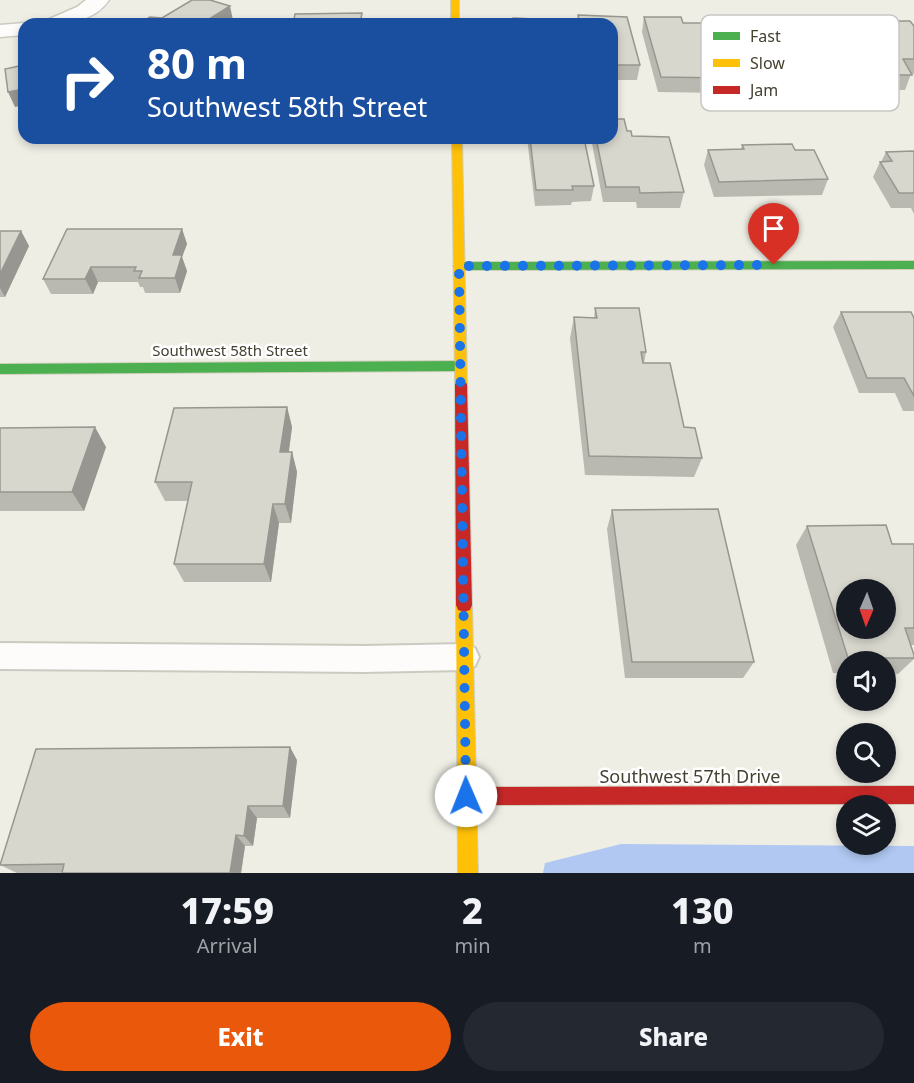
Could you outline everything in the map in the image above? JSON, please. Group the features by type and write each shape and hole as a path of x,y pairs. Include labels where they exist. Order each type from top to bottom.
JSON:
{"street":[{"path":"69,18 99,0"},
{"path":"455,0 455,18"},
{"path":"0,31 18,30"},
{"path":"457,144 468,873"},
{"path":"459,266 914,265"},
{"name":"Southwest 58th Street","path":"0,369 460,366"},
{"name":"Southwest 57th Drive","path":"466,796 914,795"}],"lane":[{"path":"0,656 364,659 465,657"}],"water":[{"path":"621,844 836,845 836,855 896,855 896,846 914,846 914,873 543,873 545,863"}],"building":[{"path":"192,0 210,0 230,6 211,18 162,18"},
{"path":"362,13 361,18 294,18 295,14"},
{"path":"578,15 627,17 640,65 618,65 618,18 579,18"},
{"path":"644,17 681,17 683,23 701,23 701,78 661,77"},
{"path":"899,21 910,21 914,26 914,59 903,59 912,75 899,75"},
{"path":"18,66 18,90 8,92 5,69"},
{"path":"618,119 624,119 627,131 631,131 632,136 669,137 684,192 640,193 639,187 606,187 597,144 618,144"},
{"path":"531,144 585,144 594,186 572,186 573,190 536,190"},
{"path":"792,144 795,150 814,150 828,179 719,182 708,150 744,149 742,145"},
{"path":"914,151 914,193 899,193 880,162 892,161 886,152"},
{"path":"67,229 182,229 173,255 182,255 175,278 139,278 142,271 134,271 136,267 91,267 85,279 43,279"},
{"path":"0,231 21,231 0,274"},
{"path":"595,308 639,308 646,352 641,352 643,363 670,363 684,427 695,428 702,458 589,456 574,317 597,318"},
{"path":"841,312 911,312 914,318 914,396 904,378 867,378"},
{"path":"287,407 280,452 292,452 285,504 273,504 264,564 174,564 192,482 155,482 174,408"},
{"path":"95,427 72,492 0,492 0,428"},
{"path":"718,509 754,662 632,662 612,510"},
{"path":"886,525 892,544 914,544 914,628 905,628 914,658 896,658 896,651 846,651 842,639 896,639 896,579 836,579 836,619 807,526"},
{"path":"290,747 283,806 248,806 244,836 236,835 230,873 62,873 64,864 0,865 36,749"}],"traffic: fast":[{"path":"459,266 914,265"},
{"path":"0,369 460,366"}],"traffic: slow":[{"path":"455,0 455,18"},
{"path":"457,144 461,384"},
{"path":"464,605 468,873"}],"traffic: jam":[{"path":"461,384 464,605"},
{"path":"466,796 914,795"}],"route":[{"path":"466,796 459,266 774,265"}]}
